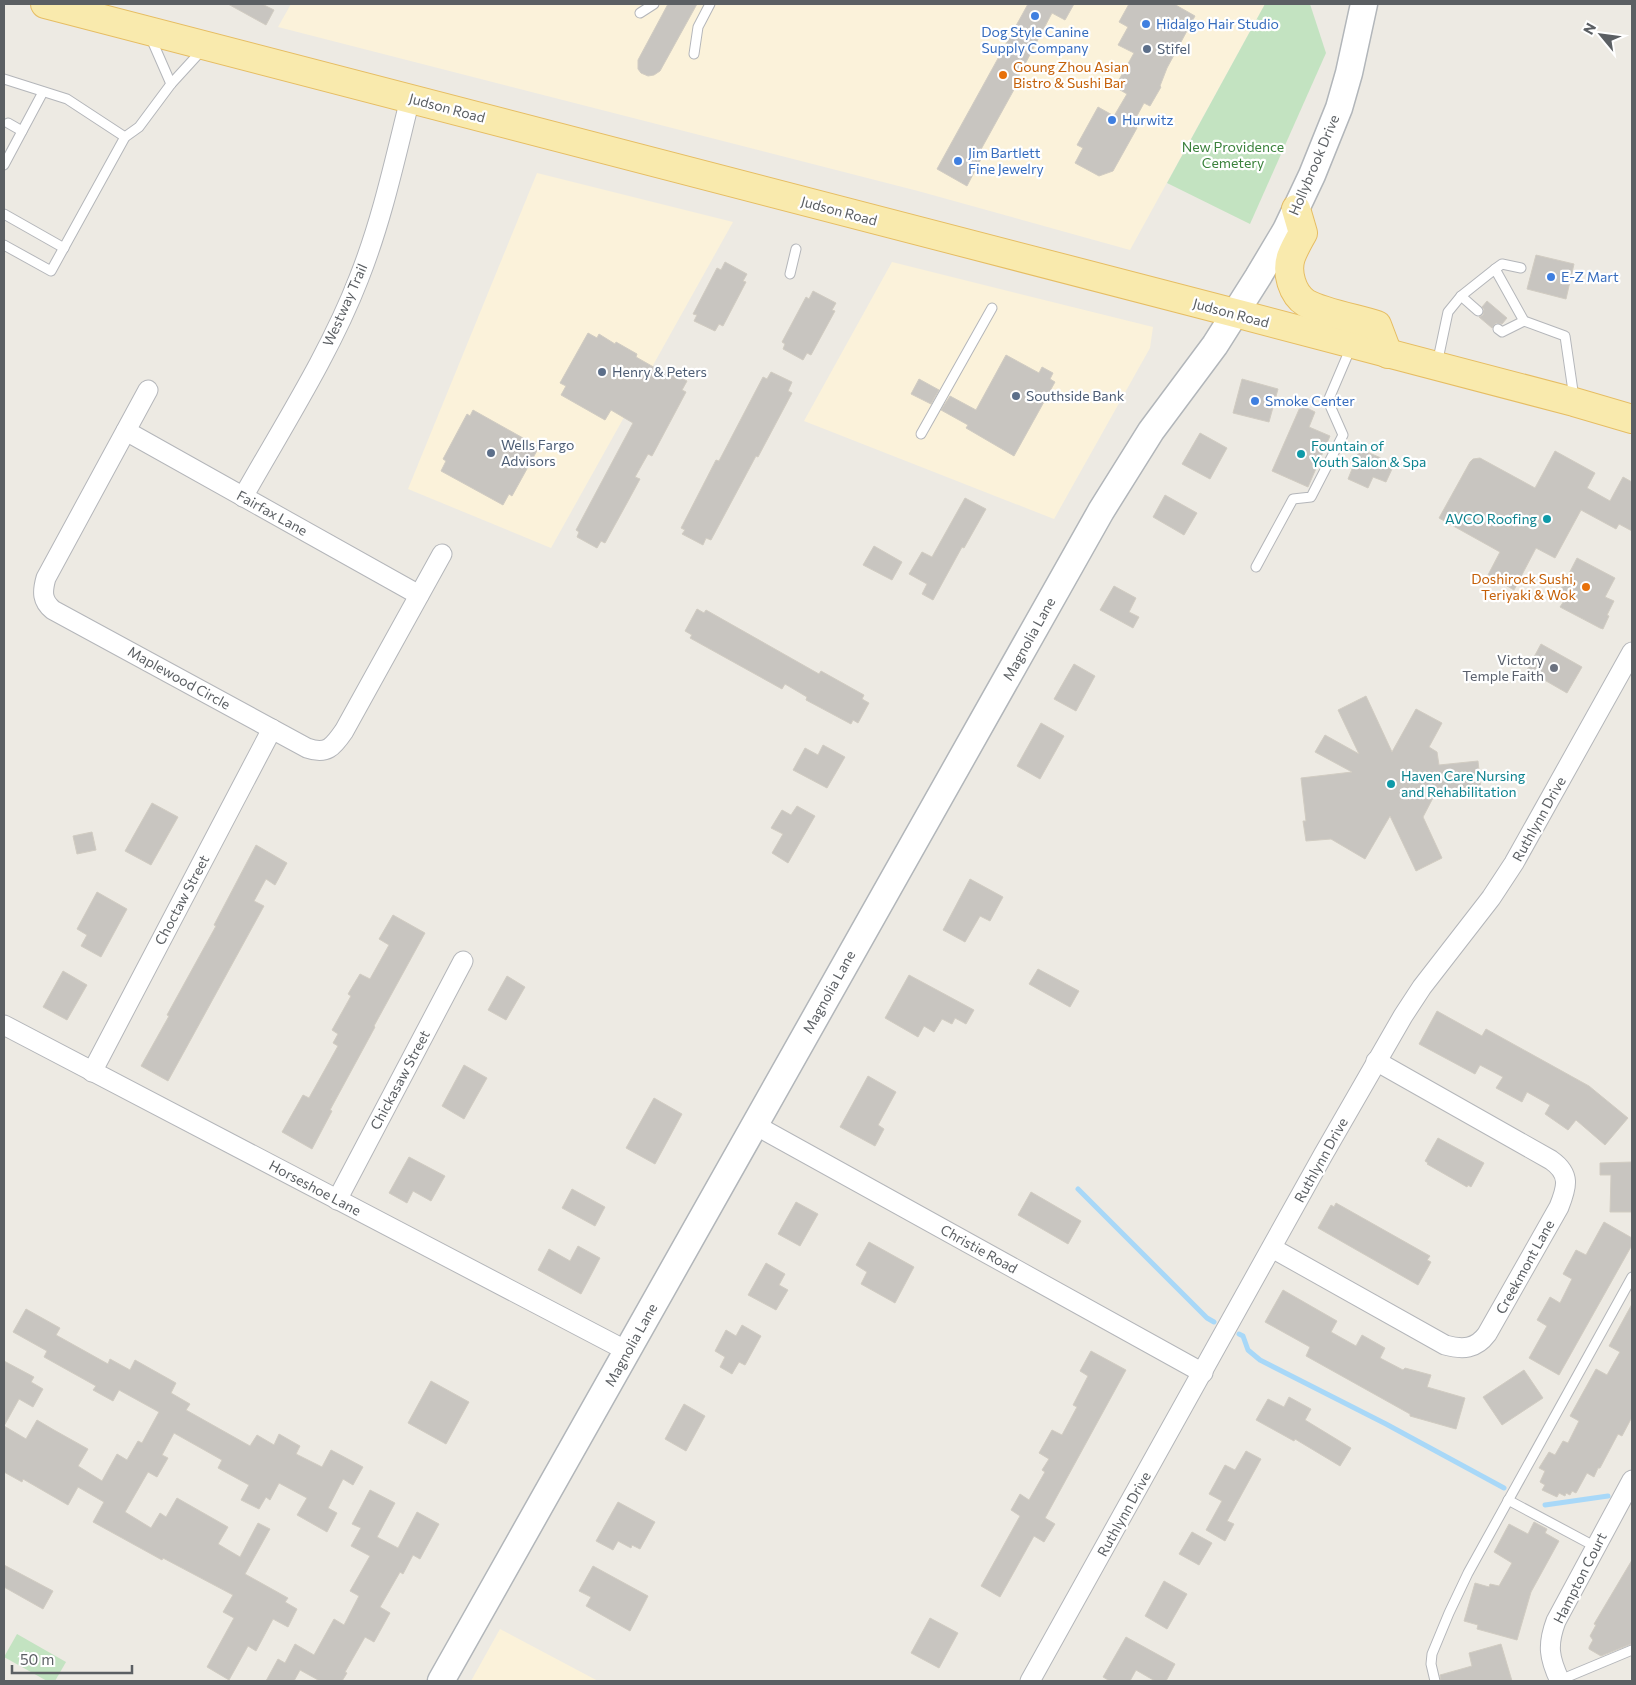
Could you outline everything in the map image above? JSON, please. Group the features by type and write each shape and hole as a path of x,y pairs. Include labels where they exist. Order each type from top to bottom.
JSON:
{"main road":[{"name":"Judson Road","path":"45,4 107,11 148,30 206,46 1574,402 1632,419"},
{"name":"Hollybrook Drive","path":"1235,314 1276,248 1322,152 1345,89 1364,4"},
{"path":"1296,209 1303,233 1291,257 1289,272 1294,288 1304,302 1315,307 1376,324 1388,354"},
{"name":"Magnolia Lane","path":"441,1681 1101,511 1151,431 1235,314"}],"street":[{"name":"Westway Trail","path":"243,497 334,336 346,309 377,227 410,99"},
{"name":"Maplewood Circle","path":"148,390 46,578 43,596 47,605 307,748 315,751 324,751 330,748 344,731 442,554"},
{"name":"Fairfax Lane","path":"126,431 419,595"},
{"name":"Ruthlynn Drive","path":"1030,1681 1376,1061 1415,997 1491,898 1514,863 1632,652"},
{"name":"Choctaw Street","path":"92,1072 272,729"},
{"name":"Chickasaw Street","path":"337,1200 463,961"},
{"name":"Horseshoe Lane","path":"4,1025 627,1351"},
{"name":"Creekmont Lane","path":"1272,1248 1445,1346 1461,1349 1476,1346 1482,1341 1559,1207 1566,1188 1564,1175 1558,1165 1376,1061"},
{"name":"Christie Road","path":"755,1124 1203,1373"},
{"name":"Hampton Court","path":"1560,1681 1550,1653 1553,1630 1560,1613 1632,1480"}],"lane":[{"path":"640,13 654,4"},
{"path":"694,54 698,27 710,4"},
{"path":"148,30 171,84"},
{"path":"4,245 51,271 125,137 139,127 171,84 206,46"},
{"path":"4,79 66,99 125,137"},
{"path":"4,165 8,148 22,131 44,92"},
{"path":"8,123 22,131"},
{"path":"4,214 64,248"},
{"path":"790,274 796,249"},
{"path":"1436,366 1448,312 1461,296 1502,264 1521,268"},
{"path":"1494,270 1524,321 1565,336 1574,402"},
{"path":"1461,296 1478,312"},
{"path":"921,434 992,308"},
{"path":"1498,329 1502,332 1524,321"},
{"path":"1256,567 1293,499 1311,497 1343,435 1328,401 1352,345"},
{"path":"1435,1681 1432,1660 1445,1623 1468,1573 1632,1277"},
{"path":"1508,1500 1596,1547"},
{"path":"1560,1681 1632,1650"}],"shaded area":[{"path":"291,4 1265,4 1130,250 918,191 278,27"},
{"path":"537,173 733,222 551,548 408,489"},
{"path":"892,262 1153,327 1150,348 1054,519 804,421"},
{"path":"500,1629 598,1681 471,1681"}],"green space":[{"name":"New Providence Cemetery","path":"1265,4 1310,4 1326,53 1250,224 1167,183"},
{"path":"17,1634 66,1662 55,1681 47,1681 4,1657"}],"building":[{"path":"228,4 262,4 274,10 266,25"},
{"path":"668,4 697,4 660,71 648,76 641,73 638,69 638,60"},
{"path":"1028,4 1074,4 1065,20 1052,13 1014,85 1016,86 979,153 983,155 967,186 937,169"},
{"path":"1129,4 1174,4 1195,16 1167,68 1161,87 1150,106 1144,103 1132,125 1137,128 1113,171 1099,176 1075,163 1083,148 1077,145 1098,107 1114,116 1127,94 1115,87 1134,53 1118,45 1128,27 1119,22"},
{"name":"E-Z Mart","path":"1536,255 1574,264 1566,299 1527,289"},
{"path":"725,262 747,274 743,281 746,282 723,326 719,324 715,331 694,321 697,315 693,314 717,268 721,270"},
{"path":"813,291 836,303 832,310 835,311 811,355 807,353 803,360 783,349 785,344 782,342 806,297 809,299"},
{"path":"1487,301 1507,318 1502,324 1496,323 1492,328 1479,317 1483,315 1484,309 1482,307"},
{"path":"588,333 597,338 599,334 615,344 616,342 637,354 636,357 664,373 666,370 687,381 682,390 686,392 652,456 648,454 635,477 640,479 605,543 601,541 597,548 577,537 579,532 576,530 633,423 611,410 605,420 561,395 566,386 560,383"},
{"name":"Southside Bank","path":"1006,355 1039,373 1042,367 1053,373 1050,379 1055,382 1014,456 966,428 968,425 941,410 950,396 976,410"},
{"path":"771,372 792,382 788,391 792,393 711,540 706,538 703,545 682,534 685,530 681,528 716,460 719,461 763,377 767,379"},
{"path":"919,379 939,390 931,404 911,394"},
{"name":"Smoke Center","path":"1242,379 1278,389 1269,422 1233,413"},
{"name":"Fountain of Youth Salon & Spa","path":"1301,405 1315,412 1309,427 1330,436 1308,487 1272,471"},
{"name":"Wells Fargo Advisors","path":"473,410 539,447 512,496 509,494 503,505 441,471 446,461 443,459 467,414 470,416"},
{"path":"1200,433 1227,448 1210,479 1182,464"},
{"path":"1360,449 1381,458 1379,463 1392,469 1386,482 1373,477 1368,488 1348,479"},
{"path":"1555,451 1595,473 1587,488 1610,501 1623,477 1632,482 1632,531 1619,524 1616,529 1581,510 1555,558 1536,548 1514,590 1488,575 1500,552 1439,518 1473,459 1480,458 1535,488"},
{"path":"1165,495 1197,513 1184,535 1153,517"},
{"path":"965,498 986,509 964,548 962,547 933,600 922,594 927,584 909,574 922,552 932,557"},
{"path":"874,546 902,562 892,580 863,565"},
{"name":"Doshirock Sushi, Teriyaki & Wok","path":"1577,558 1615,578 1605,597 1614,601 1603,629 1560,607 1564,601 1557,597"},
{"path":"1114,586 1136,598 1129,612 1139,617 1133,628 1100,610"},
{"path":"697,609 704,613 706,610 819,674 821,671 864,695 862,699 869,703 858,723 853,720 851,724 806,700 807,697 785,684 782,689 690,638 692,635 685,631"},
{"name":"Victory Temple Faith","path":"1541,644 1582,667 1567,693 1527,670"},
{"path":"1074,664 1095,676 1076,711 1054,699"},
{"name":"Haven Care Nursing and Rehabilitation","path":"1366,696 1392,752 1416,709 1442,723 1429,747 1437,752 1439,765 1478,761 1481,789 1435,794 1423,817 1442,858 1416,871 1390,816 1365,859 1331,839 1306,841 1303,821 1306,821 1301,778 1352,772 1315,752 1325,735 1359,754 1338,710"},
{"path":"1041,723 1064,736 1040,779 1017,766"},
{"path":"823,745 845,757 827,788 793,770 805,748 818,755"},
{"path":"152,803 178,817 151,865 125,851"},
{"path":"797,806 815,816 788,863 772,853 783,834 771,828 782,810 791,815"},
{"path":"92,832 96,850 77,854 73,836"},
{"path":"256,845 287,863 275,885 266,879 254,901 264,906 168,1081 141,1066 216,926 214,925"},
{"path":"970,879 1003,897 990,921 980,916 965,942 943,930"},
{"path":"97,892 127,909 101,957 81,946 87,935 77,929"},
{"path":"393,915 425,933 330,1110 332,1111 312,1149 282,1132 303,1095 309,1098 338,1046 333,1043 338,1034 332,1030 351,996 348,994 360,974 370,979 389,945 379,939"},
{"path":"1038,969 1079,991 1070,1007 1029,984"},
{"path":"63,971 87,985 67,1020 43,1007"},
{"path":"909,975 974,1010 966,1024 955,1018 952,1024 942,1019 934,1032 924,1026 918,1037 885,1018"},
{"path":"507,976 525,987 506,1020 488,1010"},
{"path":"1437,1011 1482,1036 1486,1029 1589,1086 1628,1118 1605,1145 1576,1120 1568,1130 1545,1114 1550,1105 1527,1092 1522,1102 1496,1088 1503,1077 1480,1065 1475,1074 1419,1044"},
{"path":"464,1065 487,1078 464,1119 442,1106"},
{"path":"868,1076 896,1092 878,1125 884,1129 875,1146 840,1127"},
{"path":"654,1098 682,1114 655,1164 626,1148"},
{"path":"1438,1138 1484,1163 1471,1187 1468,1185 1467,1187 1427,1164 1425,1161"},
{"path":"409,1157 445,1176 431,1201 413,1191 407,1203 389,1193"},
{"path":"1632,1162 1632,1212 1610,1212 1611,1175 1600,1175 1600,1163"},
{"path":"572,1189 605,1207 595,1226 562,1208"},
{"path":"1031,1192 1081,1221 1068,1244 1018,1215"},
{"path":"796,1202 818,1214 800,1246 778,1234"},
{"path":"1336,1203 1430,1256 1427,1260 1431,1262 1418,1285 1318,1228 1331,1205 1334,1207"},
{"path":"1604,1222 1632,1238 1632,1245 1559,1375 1529,1358 1547,1326 1537,1320 1550,1297 1560,1303 1572,1279 1563,1274 1576,1250 1586,1255"},
{"path":"869,1242 914,1267 895,1303 861,1284 867,1272 856,1265"},
{"path":"578,1246 600,1258 581,1294 538,1270 549,1249 570,1261"},
{"path":"766,1263 785,1274 779,1285 788,1290 776,1310 748,1295"},
{"path":"1283,1290 1337,1321 1331,1332 1356,1346 1362,1335 1385,1348 1380,1358 1403,1370 1405,1368 1431,1375 1427,1387 1465,1398 1456,1429 1410,1416 1410,1414 1306,1356 1310,1347 1265,1322"},
{"path":"1632,1304 1632,1417 1622,1436 1618,1434 1594,1477 1587,1473 1576,1493 1572,1491 1570,1495 1566,1493 1565,1496 1559,1493 1557,1497 1542,1490 1545,1485 1540,1482 1545,1471 1539,1468 1549,1452 1555,1455 1563,1441 1568,1443 1579,1421 1570,1416 1596,1369 1607,1375 1620,1352 1609,1346"},
{"path":"26,1309 60,1328 56,1335 108,1364 110,1359 130,1370 135,1360 176,1383 171,1393 190,1404 186,1410 250,1446 257,1435 274,1445 279,1434 300,1446 296,1454 322,1467 331,1450 363,1467 353,1485 343,1479 328,1508 337,1513 327,1532 297,1515 307,1498 279,1483 270,1500 266,1497 259,1509 241,1500 249,1485 218,1468 222,1460 174,1433 162,1455 168,1458 157,1477 148,1472 125,1512 151,1528 160,1513 166,1517 177,1498 228,1527 218,1544 240,1557 258,1523 270,1529 245,1574 288,1598 285,1602 297,1609 288,1627 273,1619 256,1651 248,1646 229,1680 207,1667 234,1618 223,1612 233,1595 163,1558 162,1560 93,1522 104,1502 78,1487 68,1505 23,1479 22,1482 4,1472 4,1426 26,1439 37,1420 88,1449 78,1466 102,1481 117,1454 127,1460 138,1441 142,1443 159,1412 119,1390 113,1401 93,1390 96,1386 44,1357 47,1351 13,1332"},
{"path":"742,1325 761,1336 745,1365 739,1362 732,1374 720,1367 725,1357 715,1351 726,1330 736,1336"},
{"path":"1091,1351 1126,1370 1045,1518 1055,1524 1044,1542 1034,1536 1000,1597 981,1586 1020,1516 1011,1510 1020,1494 1029,1500 1045,1472 1042,1470 1049,1459 1039,1453 1052,1430 1062,1435 1077,1407 1073,1405 1088,1376 1080,1371"},
{"path":"4,1361 34,1377 31,1382 43,1389 33,1407 19,1399 4,1426"},
{"path":"1524,1370 1543,1398 1502,1425 1483,1397"},
{"path":"431,1381 469,1402 446,1444 408,1423"},
{"path":"1289,1397 1311,1409 1305,1420 1351,1448 1340,1466 1295,1439 1294,1441 1256,1420 1268,1399 1284,1407"},
{"path":"684,1404 705,1416 686,1451 665,1439"},
{"path":"1246,1451 1261,1459 1227,1521 1234,1524 1225,1541 1206,1530 1222,1501 1209,1494 1225,1465 1235,1470"},
{"path":"370,1490 395,1503 377,1537 398,1548 417,1512 439,1524 420,1559 413,1555 403,1574 400,1572 380,1607 390,1613 374,1642 365,1637 345,1672 347,1673 342,1681 320,1681 300,1670 294,1681 266,1681 278,1659 285,1663 295,1644 314,1655 334,1619 344,1625 359,1596 350,1591 370,1556 351,1546 361,1528 352,1524"},
{"path":"618,1502 655,1522 640,1549 632,1545 631,1548 618,1541 613,1550 596,1541"},
{"path":"1534,1522 1547,1529 1545,1533 1559,1541 1531,1592 1517,1640 1477,1629 1478,1625 1464,1621 1475,1583 1489,1587 1490,1584 1499,1586 1512,1563 1494,1552 1509,1524 1528,1534"},
{"path":"1192,1532 1212,1543 1199,1565 1179,1554"},
{"path":"1632,1560 1632,1641 1631,1644 1601,1656 1589,1649 1593,1640 1590,1636 1596,1625 1594,1624"},
{"path":"4,1565 53,1591 43,1609 4,1587"},
{"path":"593,1566 648,1596 630,1631 586,1606 591,1597 579,1591"},
{"path":"1164,1581 1187,1594 1167,1629 1145,1616"},
{"path":"930,1618 958,1633 939,1668 911,1653"},
{"path":"1126,1637 1175,1664 1166,1681 1155,1681 1136,1670 1130,1681 1110,1681 1103,1677"},
{"path":"1501,1644 1512,1681 1441,1681 1440,1675 1472,1666 1469,1653"}],"waterway":[{"path":"1078,1189 1207,1318 1214,1322"},
{"path":"1239,1334 1243,1336 1248,1350 1260,1360 1386,1424 1504,1488"},
{"path":"1545,1505 1608,1496"}],"place":[{"name":"Dog Style Canine Supply Company","path":"1035,16"},
{"name":"Hidalgo Hair Studio","path":"1146,24"},
{"name":"Stifel","path":"1147,49"},
{"name":"Goung Zhou Asian Bistro & Sushi Bar","path":"1003,75"},
{"name":"Hurwitz","path":"1112,120"},
{"name":"Jim Bartlett Fine Jewelry","path":"958,161"},
{"name":"E-Z Mart","path":"1551,277"},
{"name":"Henry & Peters","path":"602,372"},
{"name":"Southside Bank","path":"1016,396"},
{"name":"Smoke Center","path":"1255,401"},
{"name":"Wells Fargo Advisors","path":"491,453"},
{"name":"Fountain of Youth Salon & Spa","path":"1301,454"},
{"name":"AVCO Roofing","path":"1547,519"},
{"name":"Doshirock Sushi, Teriyaki & Wok","path":"1586,587"},
{"name":"Victory Temple Faith","path":"1554,668"},
{"name":"Haven Care Nursing and Rehabilitation","path":"1391,784"}]}
